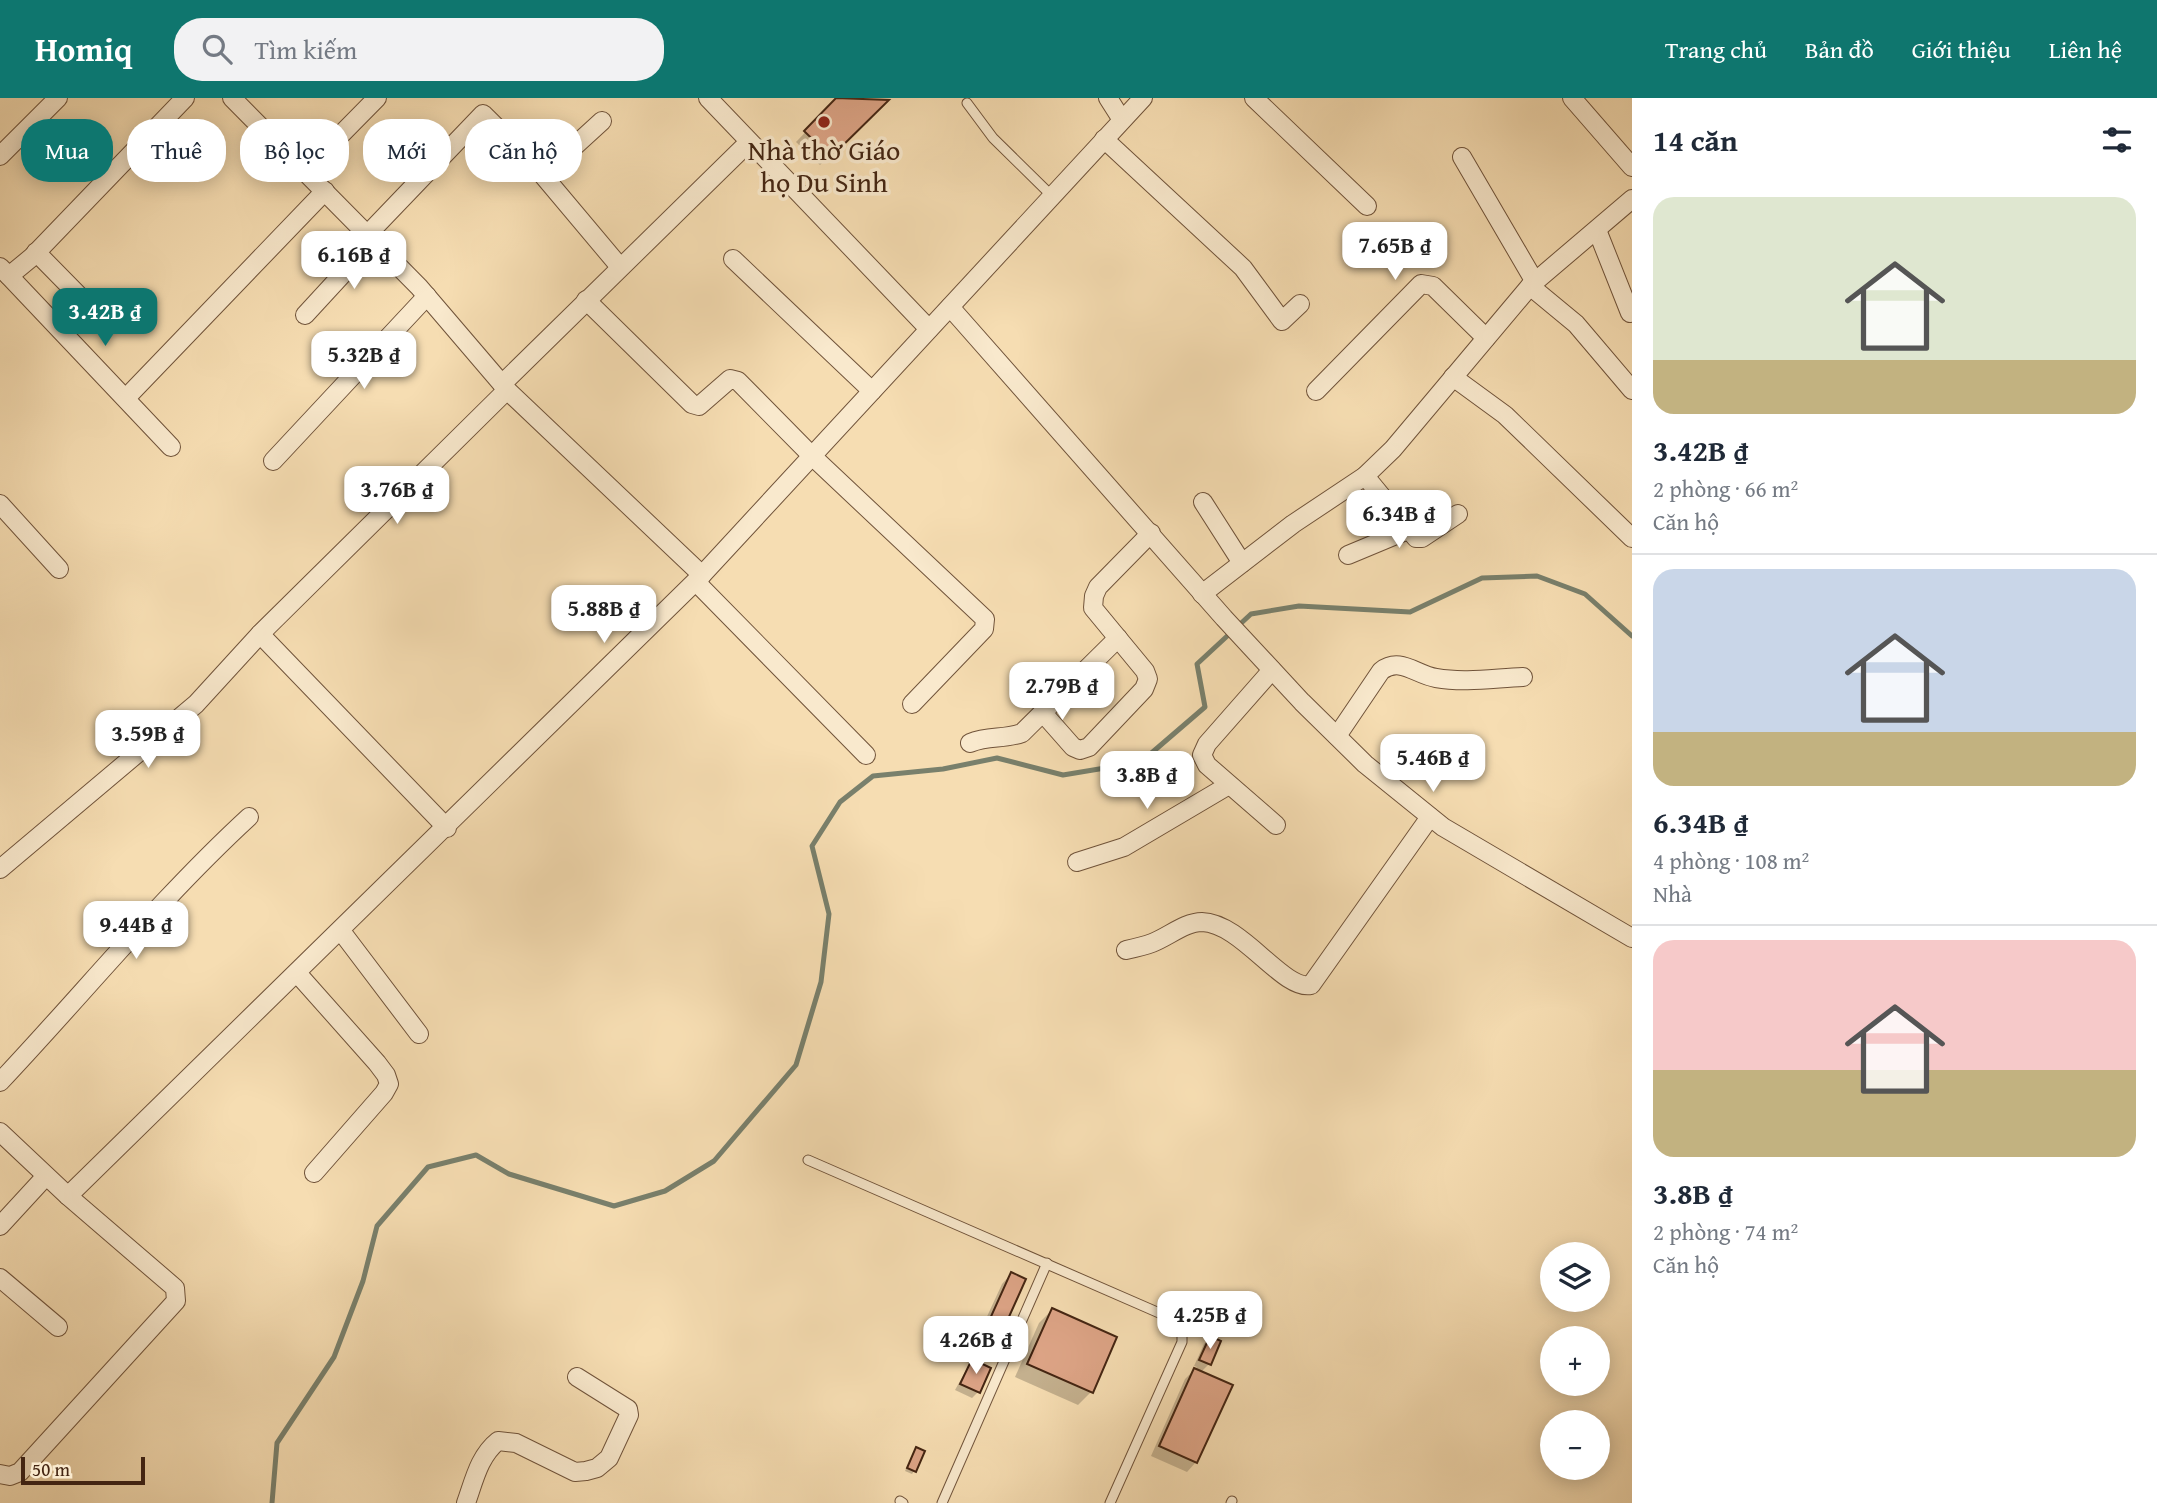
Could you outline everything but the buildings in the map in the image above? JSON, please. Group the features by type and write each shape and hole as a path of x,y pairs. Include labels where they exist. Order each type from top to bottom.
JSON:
{"street":[{"path":"0,156 58,98"},
{"path":"171,447 5,272 36,252 185,98"},
{"path":"232,98 253,119"},
{"path":"349,126 377,98"},
{"path":"708,98 929,329"},
{"path":"1108,98 1122,120"},
{"path":"68,1196 699,579 1143,98"},
{"path":"1254,98 1367,206"},
{"path":"1572,98 1632,167"},
{"path":"582,140 602,121"},
{"path":"305,315 371,237 465,134"},
{"path":"1104,139 1243,268 1282,321 1300,304"},
{"path":"0,869 196,704 260,634 505,387 586,300 749,142"},
{"path":"1462,157 1533,284 1576,324 1632,390"},
{"path":"316,182 427,296 505,387 699,579 866,755"},
{"path":"549,182 620,267"},
{"path":"126,398 325,191"},
{"path":"1202,594 1293,524 1365,476 1393,449 1533,284 1632,200"},
{"path":"1597,230 1630,313"},
{"path":"36,252 95,312"},
{"path":"733,259 872,391"},
{"path":"1317,391 1420,284 1433,286 1486,338"},
{"path":"272,461 427,296"},
{"path":"586,300 692,404 699,406 733,379 744,386 812,456 985,619 984,629 912,705"},
{"path":"950,307 1202,594 1365,764 1443,827 1632,938"},
{"path":"1453,377 1505,415 1632,538"},
{"path":"1365,476 1414,537 1420,539 1458,514"},
{"path":"1203,502 1242,564"},
{"path":"0,504 59,569"},
{"path":"1348,555 1408,530"},
{"path":"1043,713 1073,747 1080,750 1089,747 1144,689 1148,679 1145,671 1093,608 1098,587 1151,533"},
{"path":"260,634 447,828"},
{"path":"970,743 985,737 1010,737 1022,733 1118,638"},
{"path":"1337,736 1373,682 1387,667 1397,664 1434,678 1453,680 1524,677"},
{"path":"1272,670 1207,744 1202,755 1207,765 1276,825"},
{"path":"1077,862 1124,847 1229,785"},
{"path":"0,1082 135,931 207,855 249,817"},
{"path":"1126,950 1152,943 1194,923 1206,922 1228,930 1278,968 1288,979 1305,986 1311,985 1430,817"},
{"path":"341,931 419,1034"},
{"path":"297,973 377,1063 389,1084 314,1173"},
{"path":"0,1132 68,1196 175,1288 176,1301 20,1472 10,1476 0,1474"},
{"path":"0,1226 46,1176"},
{"path":"0,1278 58,1328"},
{"path":"466,1503 480,1464 488,1449 498,1441 516,1443 575,1472 597,1468 609,1458 629,1415 628,1409 576,1377"}],"lane":[{"path":"967,103 993,138 1052,196"},
{"path":"808,1160 1173,1319 1182,1329 1182,1342 1110,1503"},
{"path":"942,1503 1047,1263"}],"waterway":[{"path":"272,1503 277,1443 334,1357 363,1281 377,1226 428,1167 476,1155 509,1174 614,1206 665,1191 714,1161 796,1065 821,982 829,914 812,846 840,802 873,776 943,769 997,758 1063,775 1141,762 1205,707 1197,664 1251,614 1299,606 1410,612 1482,578 1537,576 1585,594 1632,636"}],"place":[{"name":"Nhà thờ Giáo họ Du Sinh","path":"824,122"}]}
